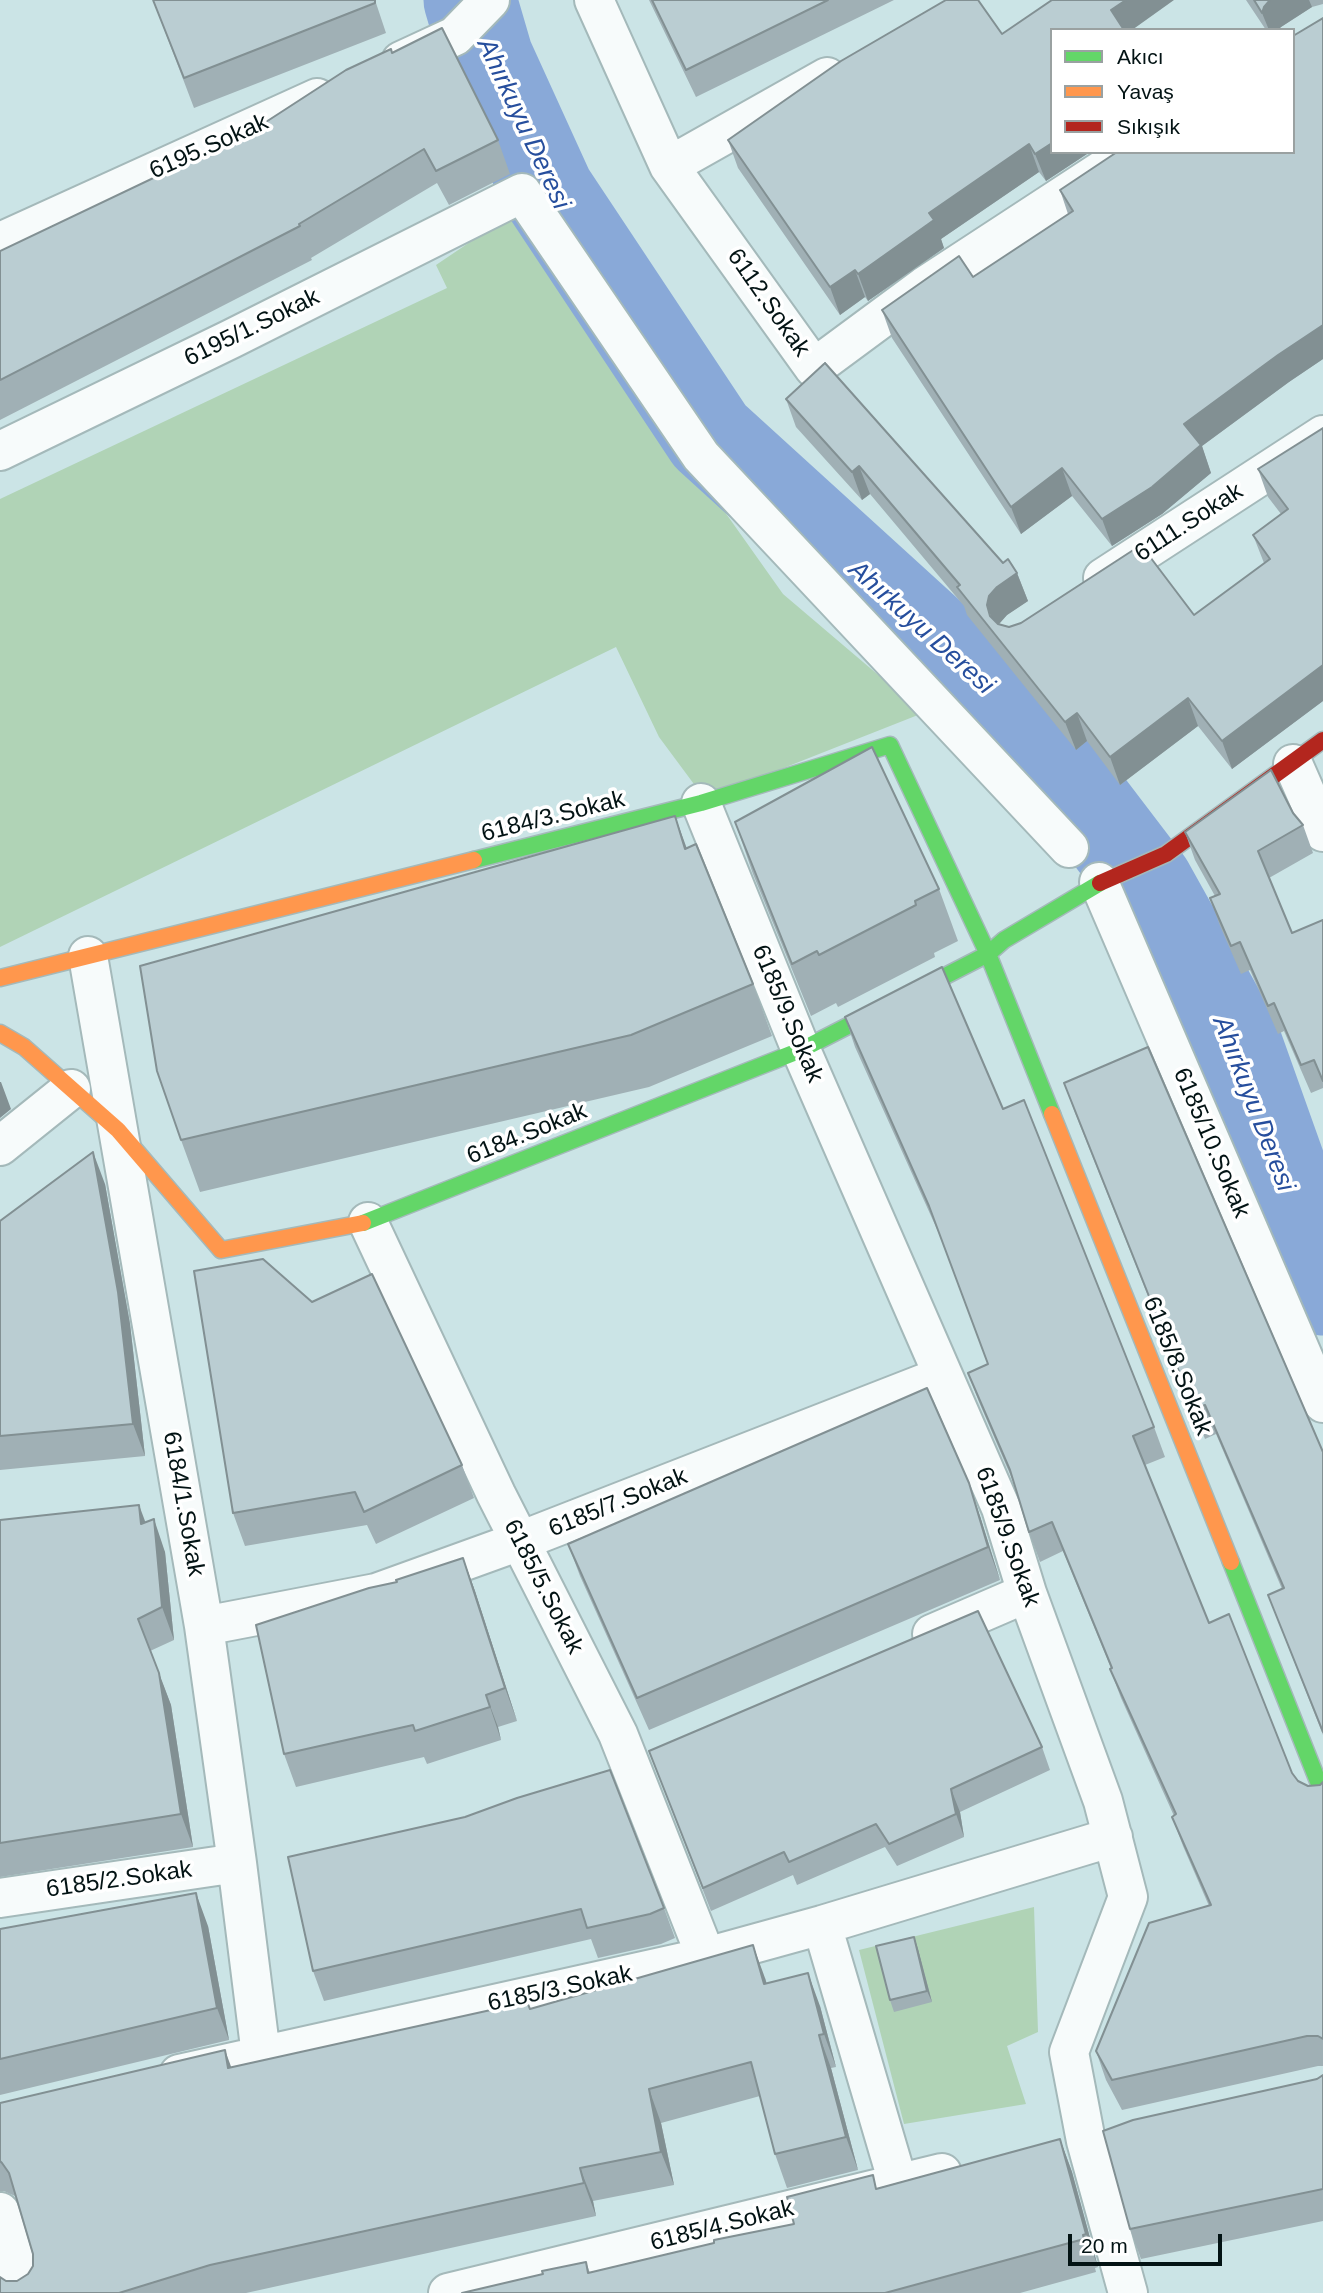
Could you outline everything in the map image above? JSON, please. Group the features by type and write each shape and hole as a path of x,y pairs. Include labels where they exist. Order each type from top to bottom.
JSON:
{"street":[{"name":"6195.Sokak","path":"0,242 455,36 490,0"},
{"path":"594,0 669,166 857,60"},
{"name":"6112.Sokak","path":"669,166 814,368 925,286 1127,154"},
{"name":"6195/1.Sokak","path":"0,451 523,193 701,456 1069,848"},
{"name":"6111.Sokak","path":"1077,595 1323,435"},
{"name":"6184.Sokak","path":"0,1032 24,1047 118,1130 221,1250 368,1222 802,1050 988,954 1003,940 1105,879 1166,854 1323,740"},
{"name":"6184/3.Sokak","path":"0,978 701,803 890,744 988,954"},
{"path":"1293,764 1323,832"},
{"name":"6185/9.Sokak","path":"701,803 802,1050 1001,1508 1027,1593 1103,1801 1128,1897 1069,2052 1086,2141 1128,2293"},
{"name":"6185/10.Sokak","path":"1105,879 1323,1403"},
{"name":"6185/8.Sokak","path":"988,954 1323,1794"},
{"name":"6184/1.Sokak","path":"88,956 204,1626 261,2055"},
{"path":"0,1146 71,1089"},
{"name":"6185/5.Sokak","path":"368,1222 520,1541 618,1734 643,1757 706,1957"},
{"name":"6185/7.Sokak","path":"204,1626 376,1593 520,1541 943,1376"},
{"path":"899,1648 1027,1593"},
{"name":"6185/3.Sokak","path":"144,2083 706,1957 822,1925 1112,1837"},
{"name":"6185/2.Sokak","path":"0,1898 237,1863"},
{"path":"822,1925 898,2183"},
{"path":"1046,2150 1126,2132"},
{"name":"6185/4.Sokak","path":"448,2293 978,2165"},
{"path":"0,2213 24,2293"}],"green space":[{"path":"513,213 783,594 923,713 705,799 659,737 616,647 0,947 0,499 447,288 436,265"},
{"path":"1034,1907 1038,2032 1007,2046 1026,2104 904,2124 859,1950"}],"building":[{"path":"153,0 375,0 375,3 184,78"},
{"path":"652,0 828,0 686,70"},
{"path":"946,0 978,0 1002,34 1052,0 1126,0 1111,10 1123,28 1050,28 1050,144 1035,154 1029,144 929,213 934,220 858,274 855,270 830,287 728,140 841,61"},
{"path":"1254,0 1270,0 1262,13"},
{"path":"1323,18 1323,325 1184,424 1201,445 1152,487 1102,519 1062,468 1011,507 882,310 959,256 973,277 1073,211 1060,190 1114,154 1295,154 1295,35"},
{"path":"442,28 498,140 436,171 424,149 299,224 300,226 0,380 0,251 252,131 346,70 391,49 392,53"},
{"path":"825,363 1003,563 1008,559 1017,573 997,587 989,596 987,605 990,616 998,624 1009,627 1021,623 1141,545 1194,615 1270,559 1253,535 1288,509 1258,469 1323,428 1323,665 1222,741 1188,698 1110,757 1077,713 1065,722 957,587 960,585 859,466 852,472 786,399"},
{"path":"872,747 939,889 915,901 916,905 819,955 817,951 792,964 735,822"},
{"path":"1271,770 1293,813 1303,825 1258,851 1292,933 1323,920 1323,1081 1314,1060 1301,1065 1274,1003 1268,1006 1240,942 1231,946 1210,898 1220,894 1185,832"},
{"path":"675,816 685,849 696,844 753,984 631,1035 181,1140 157,1071 140,966"},
{"path":"942,967 1003,1109 1024,1100 1154,1427 1133,1436 1209,1623 1229,1614 1292,1773 1298,1781 1308,1786 1320,1785 1323,1782 1323,2039 1307,2036 1112,2080 1096,2051 1149,1923 1211,1905 1172,1817 1176,1814 1110,1669 1112,1668 1052,1522 1029,1532 1010,1470 968,1373 988,1364 929,1206 845,1017"},
{"path":"1148,1047 1323,1452 1323,1732 1268,1595 1284,1588 1205,1405 1194,1409 1064,1083"},
{"path":"93,1152 118,1292 133,1424 0,1436 0,1221"},
{"path":"263,1259 312,1302 372,1274 462,1465 364,1512 355,1492 233,1513 194,1271"},
{"path":"927,1388 969,1483 988,1547 637,1698 568,1544"},
{"path":"139,1505 141,1524 154,1519 162,1607 138,1619 159,1673 181,1814 0,1843 0,1520"},
{"path":"463,1558 505,1688 486,1695 490,1707 415,1731 413,1725 284,1754 256,1625 369,1588 397,1582 396,1580"},
{"path":"978,1611 1042,1747 951,1789 956,1814 889,1844 876,1824 789,1862 784,1852 703,1888 649,1751"},
{"path":"610,1770 664,1908 650,1914 587,1928 581,1909 313,1971 288,1857 465,1817"},
{"path":"196,1893 217,2008 0,2059 0,1929"},
{"path":"914,1937 927,1991 890,2000 876,1946"},
{"path":"753,1945 764,1984 808,1973 824,2034 819,2035 846,2137 775,2154 751,2062 649,2089 661,2152 580,2168 584,2183 210,2265 119,2293 0,2293 0,2277 6,2281 17,2281 28,2274 33,2266 33,2254 9,2173 0,2161 0,2103 225,2050 228,2068 527,2002 530,2009"},
{"path":"1323,2075 1323,2189 1130,2229 1103,2131 1133,2120 1317,2079"},
{"path":"1060,2139 1086,2234 1083,2235 1084,2239 885,2293 462,2293 586,2262 588,2273 714,2243 714,2240 794,2224 787,2197 873,2175 876,2189"}],"waterway":[{"name":"Ahırkuyu Deresi","path":"470,0 487,58 548,192 710,436 1022,720 1147,884 1235,1042 1323,1289"}],"traffic: fast":[{"path":"474,860 701,803 890,745 988,954 1052,1114"},
{"path":"363,1223 801,1050 988,954 1004,940 1100,883"},
{"path":"1231,1562 1323,1794"}],"traffic: slow":[{"path":"0,978 474,860"},
{"path":"0,1033 24,1047 118,1130 221,1250 363,1223"},
{"path":"1052,1114 1231,1562"}],"traffic: jam":[{"path":"1100,883 1166,854 1323,740"}]}
